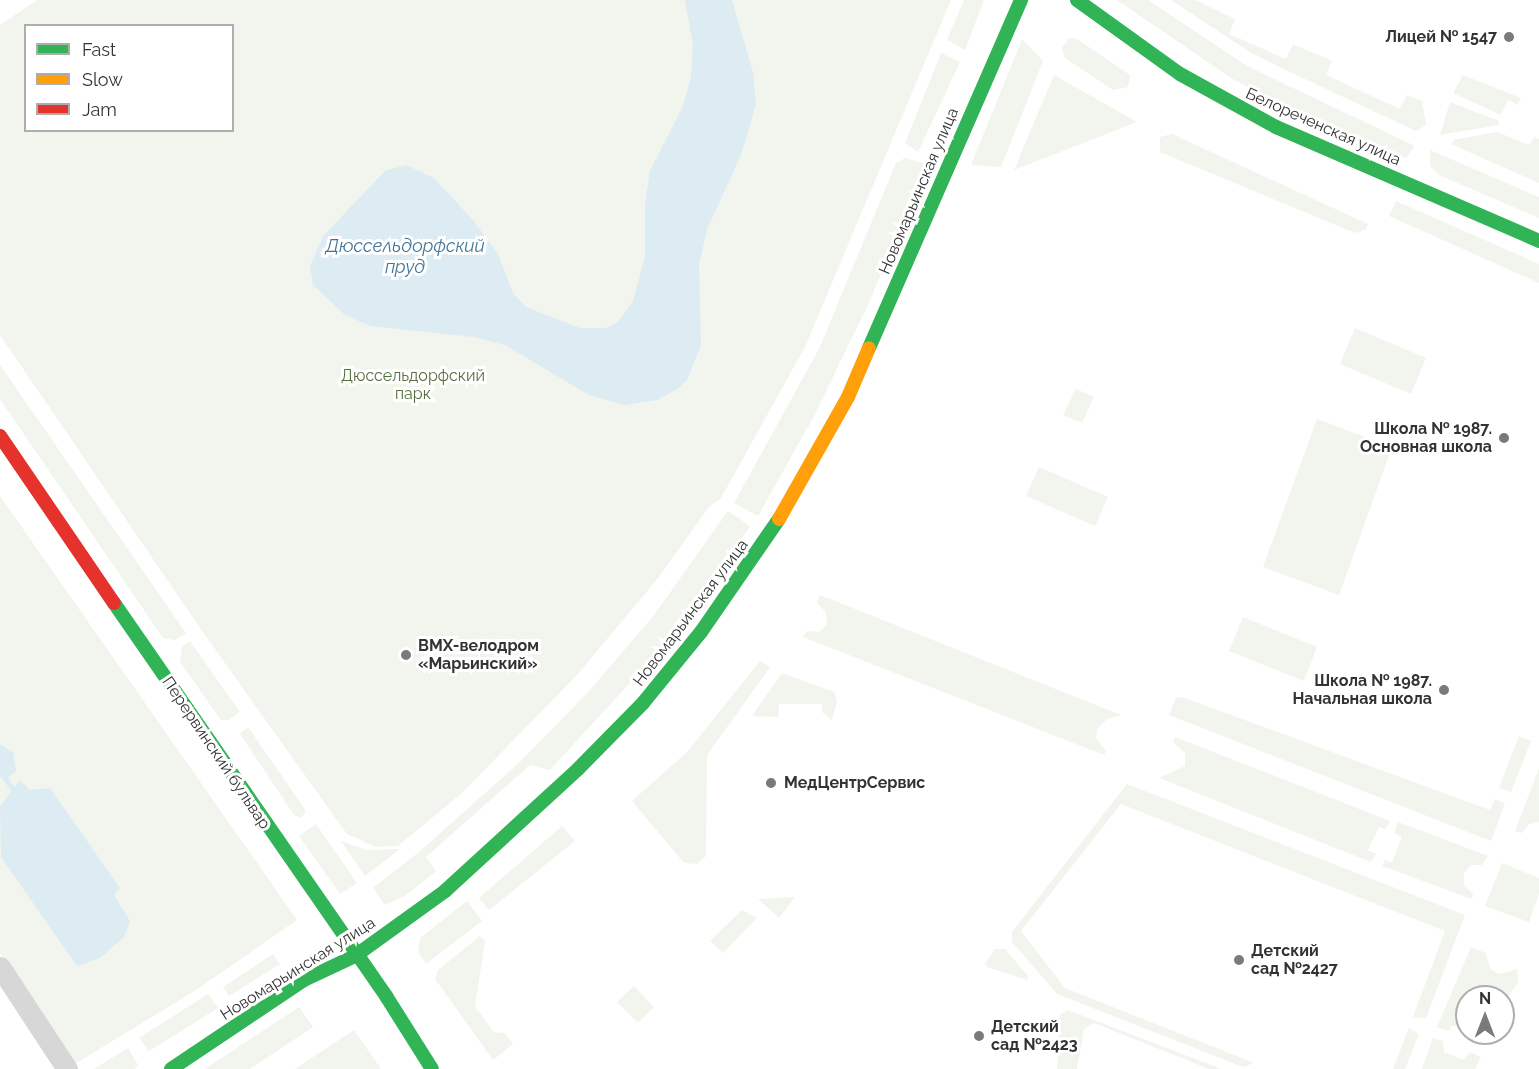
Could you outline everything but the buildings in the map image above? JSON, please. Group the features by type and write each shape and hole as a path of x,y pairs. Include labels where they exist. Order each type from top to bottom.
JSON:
{"street":[{"name":"Новомарьинская улица","path":"171,1069 304,980 355,956 445,891 578,769 643,703 748,569 848,397 1021,0"},
{"name":"Белореченская улица","path":"1077,0 1180,74 1276,127 1539,241"},
{"name":"Перервинский бульвар","path":"0,436 355,956 386,996 432,1069"},
{"path":"0,968 67,1069"}],"green space":[{"name":"Дюссельдорфский парк","path":"37,0 951,0 805,347 721,498 709,507 659,577 577,675 462,793 398,846 376,847 347,834 200,628 0,335 0,25"},
{"path":"964,0 984,0 965,50 947,40"},
{"path":"1117,0 1148,0 1247,66 1415,146 1406,158 1394,155 1285,106 1231,78"},
{"path":"1171,0 1195,0 1235,19 1229,34 1286,59 1293,44 1332,61 1326,75 1400,109 1407,95 1422,101 1426,125 1416,131 1251,53"},
{"path":"1069,38 1077,39 1130,75 1128,87 1113,90 1065,58 1062,48"},
{"path":"1022,39 1043,61 1001,167 971,165"},
{"path":"941,53 960,62 918,152 905,143"},
{"path":"1054,75 1137,122 1014,170"},
{"path":"1463,75 1521,98 1518,105 1508,100 1501,115 1453,93"},
{"path":"1450,102 1499,121 1498,125 1440,135"},
{"path":"1497,132 1529,145 1534,137 1539,139 1539,183 1451,144 1454,140"},
{"path":"1172,134 1368,224 1366,229 1355,233 1160,152 1160,137"},
{"path":"1430,150 1539,197 1539,218 1439,175 1430,166"},
{"path":"905,158 926,164 868,305 813,418 758,516 734,503 819,349 896,163"},
{"path":"1396,201 1539,264 1539,283 1389,216"},
{"path":"1355,328 1426,358 1411,394 1340,364"},
{"path":"0,365 186,633 175,640 163,638 0,399"},
{"path":"1076,389 1094,397 1082,423 1063,415"},
{"path":"1317,419 1392,447 1339,595 1263,567"},
{"path":"1039,467 1108,497 1095,526 1026,496"},
{"path":"0,496 297,920 196,990 75,1064 0,953"},
{"path":"728,511 750,526 718,576 640,672 550,770 530,765 426,857 436,871 405,896 385,905 373,888 419,852 522,760 591,689 654,615"},
{"path":"820,595 1121,715 1107,719 1097,729 1096,738 1106,751 1104,755 803,637 807,631 819,632 827,624 826,612 817,603"},
{"path":"1243,617 1317,647 1304,681 1229,651"},
{"path":"190,641 240,712 229,720 221,720 180,662 182,647"},
{"path":"760,661 770,667 707,755 706,856 697,864 684,863 632,801 687,752"},
{"path":"782,673 834,692 837,701 832,720 822,712 822,704 779,704 778,717 752,716"},
{"path":"1182,697 1490,810 1495,799 1505,803 1491,841 1169,715 1176,698"},
{"path":"248,727 306,811 301,818 294,815 240,734"},
{"path":"1519,736 1531,741 1511,792 1499,788"},
{"path":"1175,737 1390,821 1386,829 1379,827 1368,850 1376,854 1371,862 1159,778 1185,766 1185,753 1173,742"},
{"path":"1539,768 1539,822 1529,824 1522,833 1515,831"},
{"path":"1127,784 1465,915 1426,1018 1413,1017 1445,931 1121,804 1021,931 1065,988 1254,1063 1243,1067 1057,994 1012,942 1012,932"},
{"path":"1398,822 1488,856 1482,865 1471,865 1464,873 1464,886 1473,894 1472,899 1382,866 1385,860 1392,862 1402,837 1394,833"},
{"path":"316,824 357,883 340,894 299,836"},
{"path":"562,826 575,841 489,910 479,898"},
{"path":"341,841 367,850 400,849 365,876"},
{"path":"1502,863 1539,878 1539,894 1529,922 1485,906"},
{"path":"795,897 779,918 758,899"},
{"path":"467,901 482,921 426,964 418,952 420,938"},
{"path":"742,910 757,918 723,953 710,941"},
{"path":"480,936 485,941 475,1007 494,1032 505,1033 513,1044 493,1060 435,979 438,970"},
{"path":"1471,947 1486,953 1490,969 1500,974 1517,969 1518,983 1515,987 1515,985 1455,985 1455,1026 1453,1025 1448,1031 1437,1027"},
{"path":"995,949 1005,949 1028,976 1027,980 987,967 985,963"},
{"path":"273,954 280,964 229,996 223,987"},
{"path":"634,986 654,1007 638,1023 617,1002"},
{"path":"208,994 218,1008 149,1051 139,1038"},
{"path":"299,1007 313,1027 250,1069 205,1069"},
{"path":"1068,1010 1221,1069 1209,1069 1094,1023 1084,1029 1077,1069 1057,1069 1060,1015"},
{"path":"1409,1028 1419,1034 1405,1069 1393,1069"},
{"path":"354,1030 381,1069 295,1069"},
{"path":"1433,1038 1443,1041 1444,1052 1464,1060 1470,1052 1481,1057 1475,1069 1422,1069"},
{"path":"128,1048 138,1065 135,1069 94,1069"}],"water":[{"name":"Дюссельдорфский пруд","path":"685,0 732,0 753,72 756,104 741,155 707,229 699,265 701,345 687,380 676,390 657,400 625,405 589,395 505,345 474,337 370,326 345,315 313,285 310,266 324,235 385,171 406,165 434,178 473,220 498,254 513,293 526,307 580,328 606,328 618,322 633,301 645,257 645,205 650,171 683,106 691,77 693,45"},
{"path":"0,744 13,752 16,771 6,779 0,777"},
{"path":"20,780 30,790 50,788 120,888 114,895 130,921 124,937 100,958 77,966 1,857 0,806"}],"waterway":[{"path":"0,771 16,794"}],"traffic: fast":[{"path":"869,348 1021,0"},
{"path":"1077,0 1180,74 1276,127 1539,241"},
{"path":"171,1069 304,980 355,956 445,891 578,769 643,703 701,632 779,519"},
{"path":"114,603 386,996 432,1069"}],"traffic: slow":[{"path":"779,519 848,397 869,348"}],"traffic: jam":[{"path":"0,436 114,603"}],"place":[{"name":"Лицей № 1547","path":"1509,37"},
{"name":"Школа № 1987. Основная школа","path":"1504,438"},
{"name":"BMX-велодром «Марьинский»","path":"406,655"},
{"name":"Школа № 1987. Начальная школа","path":"1444,690"},
{"name":"МедЦентрСервис","path":"771,783"},
{"name":"Детский сад №2427","path":"1239,960"},
{"name":"Детский сад №2423","path":"979,1036"}]}
